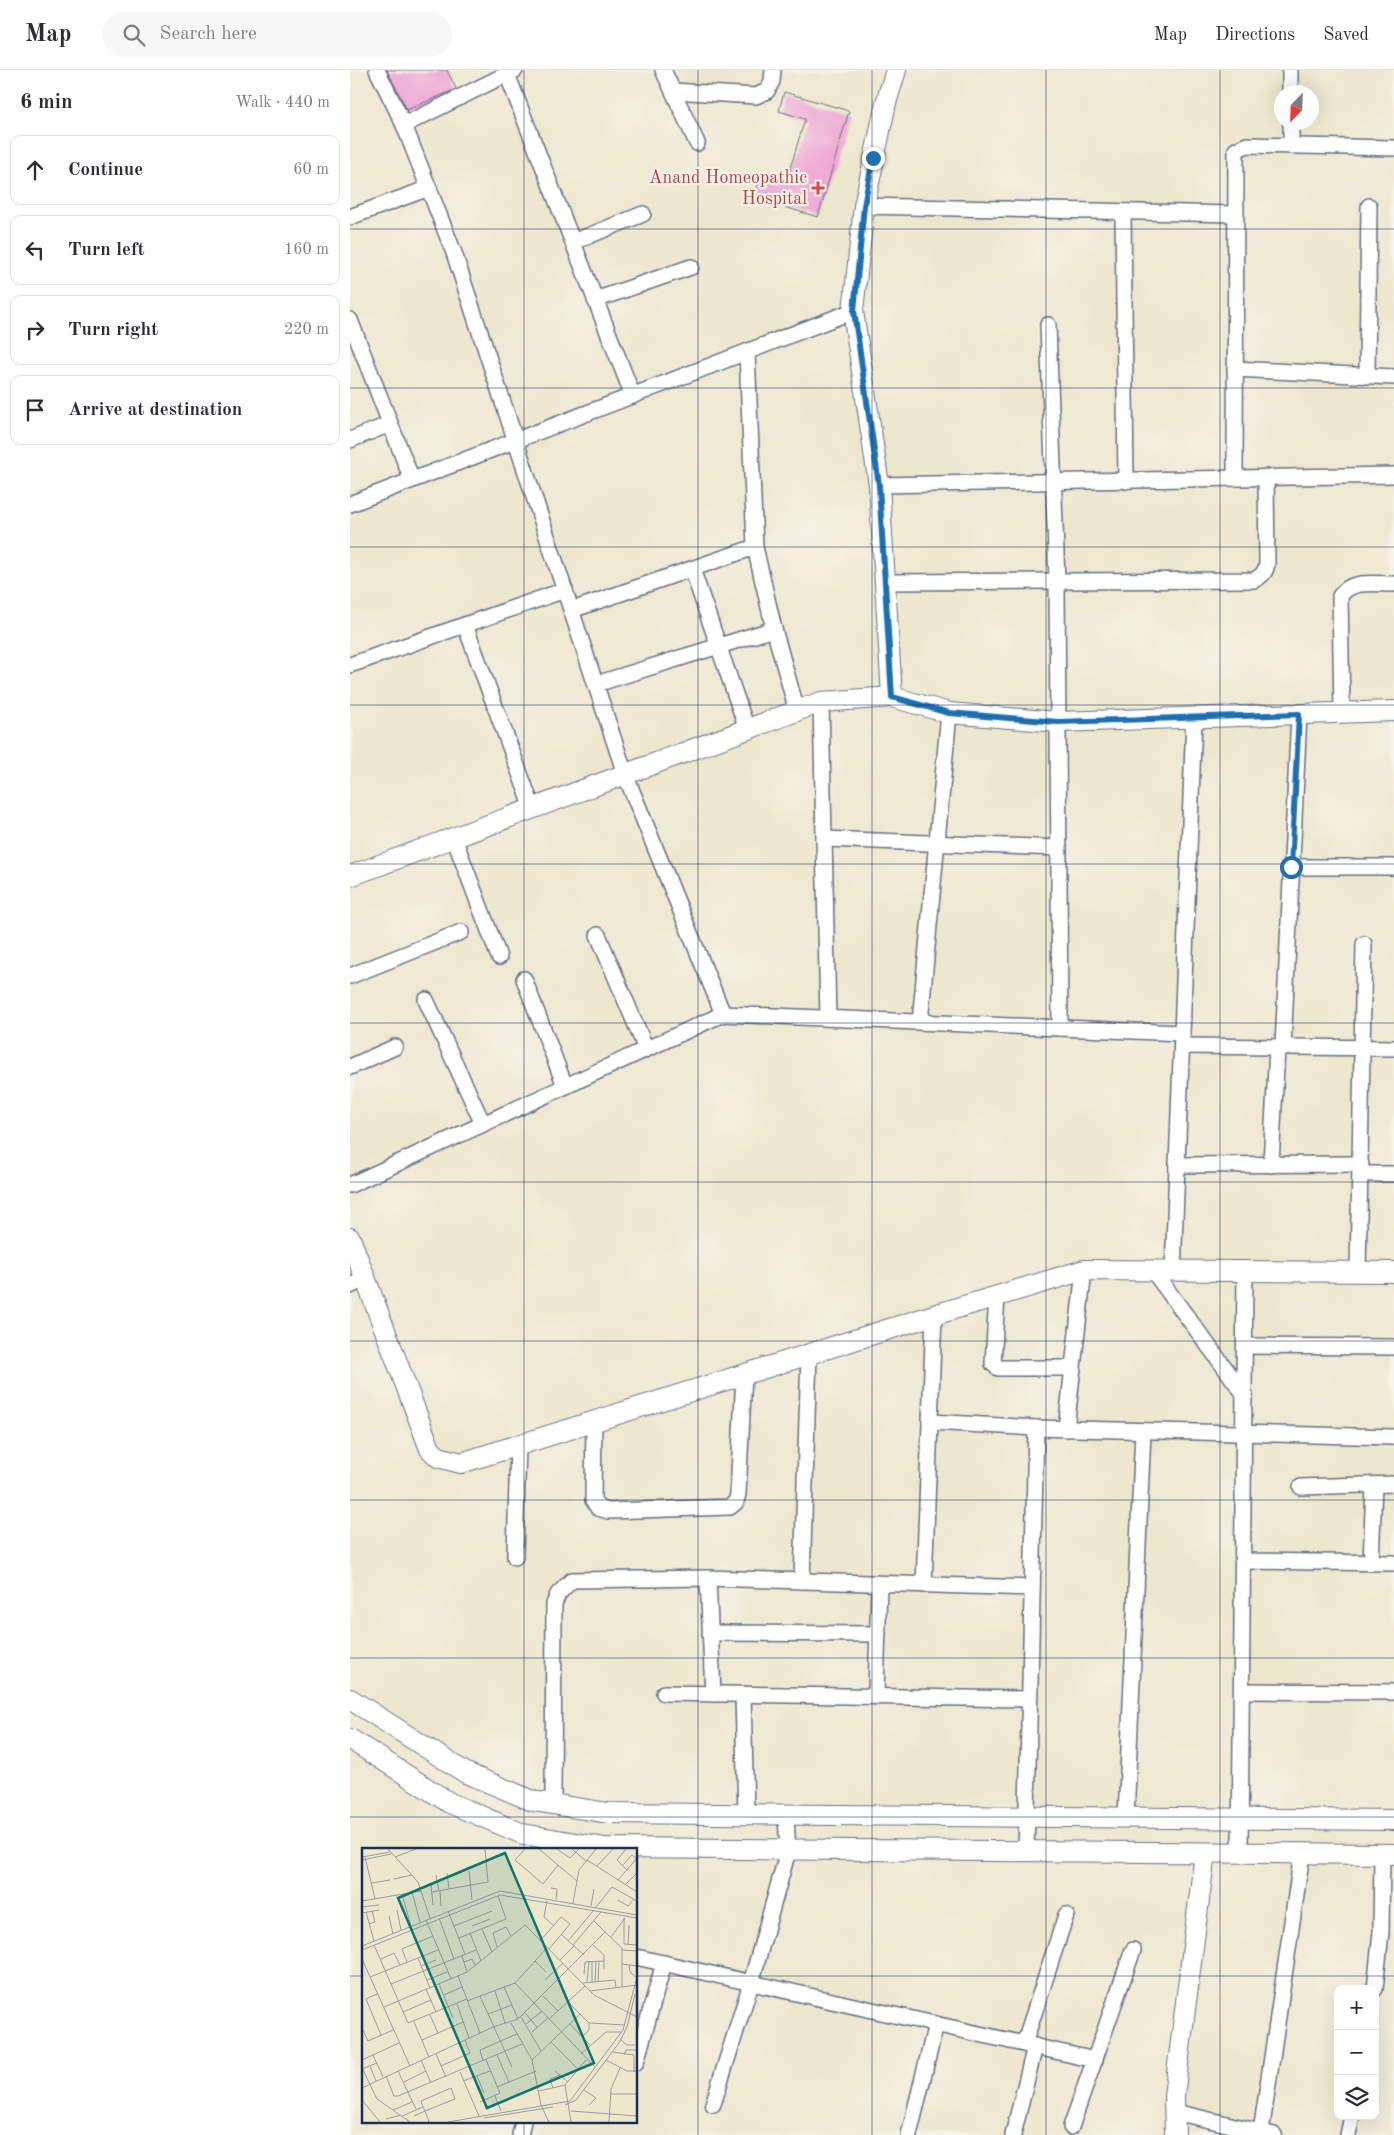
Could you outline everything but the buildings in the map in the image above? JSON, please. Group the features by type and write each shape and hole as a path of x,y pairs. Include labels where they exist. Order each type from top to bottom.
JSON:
{"street":[{"path":"377,70 404,124 454,252 626,774 723,1014"},
{"path":"663,70 697,143"},
{"path":"673,90 756,96 767,91 772,81 773,70"},
{"path":"892,697 879,485 854,311 864,206 882,122 896,70"},
{"path":"1290,70 1290,85"},
{"path":"404,124 511,72 573,242 633,396"},
{"path":"1291,130 1291,146"},
{"path":"1235,478 1234,214 1236,150 1247,145 1394,148"},
{"path":"350,217 429,188"},
{"path":"864,206 1234,214"},
{"path":"1367,376 1369,206"},
{"path":"1122,212 1126,480"},
{"path":"573,242 643,214"},
{"path":"595,300 691,267"},
{"path":"350,504 854,311"},
{"path":"1048,326 1057,582 1060,1028"},
{"path":"351,327 412,480"},
{"path":"747,352 755,547 774,629 797,711"},
{"path":"1235,369 1394,377"},
{"path":"350,440 390,424"},
{"path":"879,485 1394,475"},
{"path":"884,582 1254,580 1266,570 1267,563 1266,477"},
{"path":"572,610 755,547"},
{"path":"692,569 720,644 747,729"},
{"path":"1342,713 1340,596 1346,587 1355,585 1394,584"},
{"path":"350,665 565,590"},
{"path":"466,625 533,809"},
{"path":"596,684 720,644 774,629"},
{"path":"350,876 821,702 892,697 949,713 1058,722 1394,711"},
{"path":"821,702 828,1018"},
{"path":"920,1022 949,713"},
{"path":"1271,1165 1280,1047 1299,714"},
{"path":"1173,1271 1194,718"},
{"path":"454,838 499,957"},
{"path":"824,839 1059,848"},
{"path":"1291,867 1394,867"},
{"path":"350,976 461,932"},
{"path":"598,935 646,1049"},
{"path":"1358,1272 1364,1048 1364,944"},
{"path":"524,979 565,1086"},
{"path":"426,1000 483,1124"},
{"path":"350,1185 723,1014 1060,1028 1280,1047 1394,1048"},
{"path":"350,1067 395,1046"},
{"path":"1177,1165 1271,1165 1361,1169 1394,1174"},
{"path":"350,1238 358,1282 430,1449 438,1457 461,1463 997,1295 1084,1270 1394,1272"},
{"path":"1066,1428 1084,1270"},
{"path":"1153,1271 1245,1395"},
{"path":"1240,1853 1243,1691 1245,1272"},
{"path":"997,1295 993,1364 998,1368 1073,1368"},
{"path":"924,1585 934,1315"},
{"path":"1245,1346 1394,1347"},
{"path":"802,1581 809,1354"},
{"path":"594,1421 593,1500 598,1508 608,1511 730,1507 736,1502 738,1494 744,1374"},
{"path":"930,1422 1036,1428 1394,1437"},
{"path":"1026,1852 1036,1428"},
{"path":"1126,1818 1143,1431"},
{"path":"515,1557 518,1445"},
{"path":"1301,1487 1394,1484"},
{"path":"1371,1563 1374,1485"},
{"path":"1244,1561 1394,1563"},
{"path":"708,1578 713,1694"},
{"path":"553,1804 554,1604 558,1594 572,1580 708,1578 1032,1588"},
{"path":"876,1696 879,1584"},
{"path":"710,1633 878,1634"},
{"path":"1243,1691 1394,1692"},
{"path":"664,1693 1030,1699"},
{"path":"743,1694 746,1815"},
{"path":"350,1699 466,1773 533,1801 608,1813 1394,1820"},
{"path":"350,1739 450,1803 523,1834 605,1848"},
{"path":"714,2104 751,1983 788,1850 786,1816"},
{"path":"638,1848 1388,1854 1375,1985"},
{"path":"1175,2135 1176,2086 1205,1853"},
{"path":"1175,2112 1267,2134 1302,1854"},
{"path":"1013,2135 1029,2045 1066,1915"},
{"path":"1071,2127 1133,1950"},
{"path":"638,1957 1096,2060"},
{"path":"638,2055 664,1963"},
{"path":"909,2135 936,2024"},
{"path":"1348,2135 1351,2120"},
{"path":"520,2135 523,2122"}],"place":[{"name":"Anand Homeopathic Hospital","path":"818,188"}],"route":[{"path":"873,158 864,206 854,311 879,485 892,697 949,713 1058,722 1299,714 1291,867"}]}
